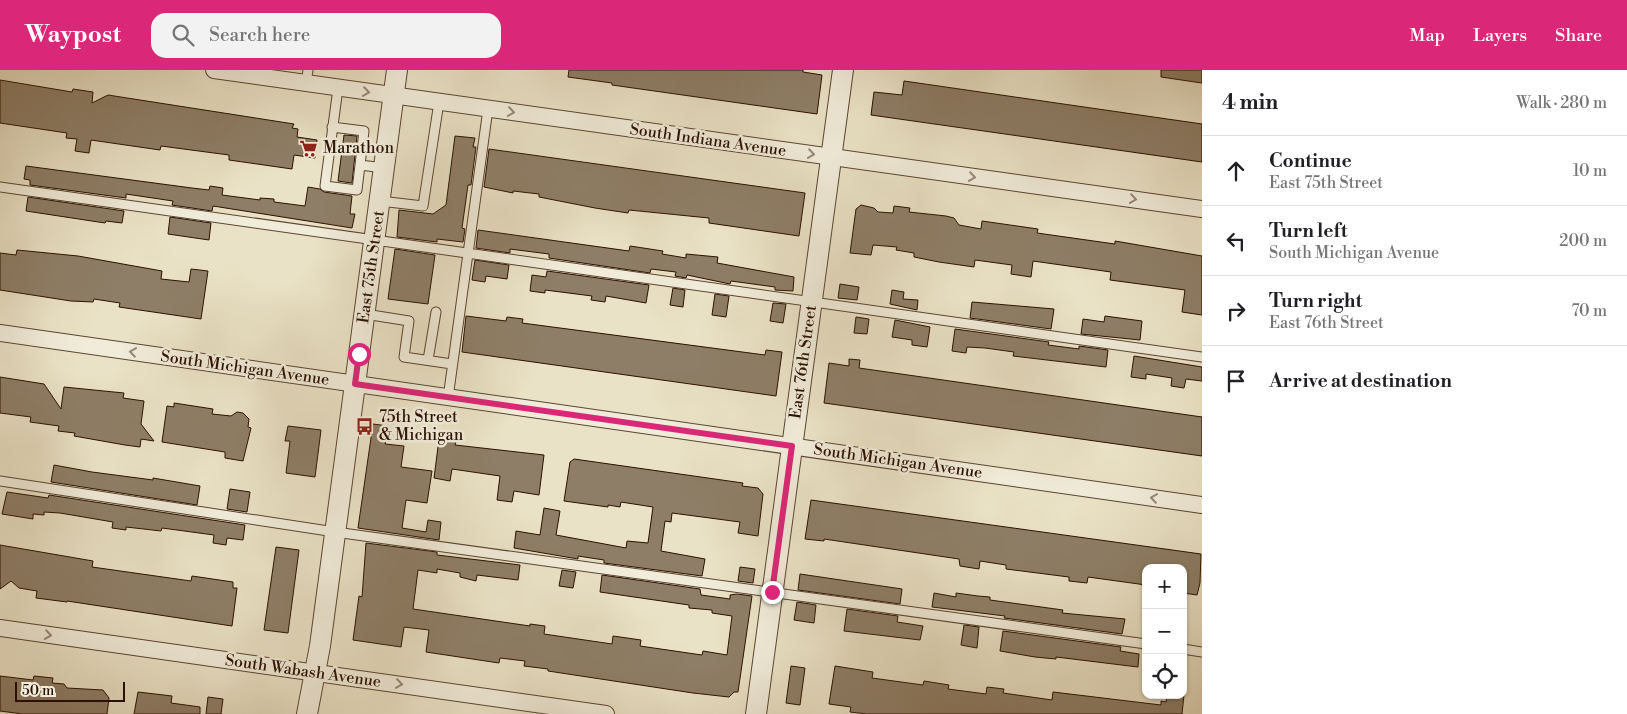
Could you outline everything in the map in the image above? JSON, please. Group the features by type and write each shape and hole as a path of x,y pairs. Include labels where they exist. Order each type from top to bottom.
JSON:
{"street":[{"name":"South Indiana Avenue","path":"214,70 307,77 338,88 1202,209"},
{"name":"East 75th Street","path":"307,714 316,672 397,70"},
{"name":"East 76th Street","path":"756,714 843,70"},
{"name":"South Michigan Avenue","path":"0,332 448,398 1202,504"},
{"name":"South Wabash Avenue","path":"0,628 606,714"},
{"name":"East 75th Street","path":"314,714 316,672"}],"lane":[{"path":"332,127 364,131 357,190 325,186 332,127 338,88"},
{"path":"379,201 423,206 439,102"},
{"path":"448,398 488,109"},
{"path":"360,165 384,168"},
{"path":"0,187 1202,357"},
{"path":"428,360 436,312"},
{"path":"364,314 409,321 404,357 452,364"},
{"path":"0,481 335,532 1142,643"},
{"path":"1187,650 1202,652"}],"building":[{"path":"569,70 803,70 803,72 822,75 817,114 612,85 612,83 568,77"},
{"path":"1161,70 1202,70 1202,83 1161,77"},
{"path":"0,80 72,92 73,89 93,92 92,103 108,95 294,124 292,128 298,129 297,137 317,140 315,158 294,155 292,169 229,160 229,155 161,146 160,150 91,140 89,153 75,151 77,139 66,138 67,133 0,123"},
{"path":"904,81 1202,124 1202,162 871,115 874,92 902,95"},
{"name":"Marathon","path":"344,135 357,136 352,183 338,181"},
{"path":"455,136 475,138 473,147 476,147 471,185 468,185 462,228 465,229 463,242 437,239 437,242 397,237 399,210 433,214 446,205"},
{"path":"489,149 805,193 799,236 709,223 709,218 629,210 628,213 539,197 539,194 513,191 513,193 484,187"},
{"path":"26,166 209,190 210,186 223,188 222,195 260,200 260,198 274,199 274,202 305,206 308,187 320,189 324,192 352,196 350,214 355,214 352,228 213,206 212,211 172,205 173,201 126,194 126,198 30,185 30,180 24,179"},
{"path":"28,197 124,211 122,223 106,221 105,223 26,211"},
{"path":"861,205 874,208 878,212 893,213 894,206 910,208 909,212 946,216 954,218 959,225 981,229 982,221 1038,229 1037,233 1115,244 1115,241 1202,256 1202,315 1182,312 1185,290 1110,280 1111,272 1033,261 1031,277 1011,274 1012,265 975,260 974,267 939,262 914,257 914,253 896,250 897,247 873,245 871,255 850,253 856,209"},
{"path":"170,217 211,223 209,240 168,234"},
{"path":"478,230 629,251 630,246 663,251 662,254 686,258 686,254 718,257 717,263 794,277 793,291 775,290 775,287 731,281 730,284 687,275 686,278 675,276 676,272 651,269 650,273 549,258 549,254 510,249 510,253 476,248"},
{"path":"395,249 435,255 428,304 388,299"},
{"path":"17,250 78,256 162,271 161,279 189,282 191,269 208,271 201,319 119,307 120,303 94,299 93,302 71,301 0,290 0,253 16,255"},
{"path":"475,260 509,265 507,279 486,276 485,282 472,280"},
{"path":"547,271 649,285 646,303 606,296 605,302 591,300 592,296 545,290 545,293 530,291 532,275 546,277"},
{"path":"840,284 859,287 857,300 838,298"},
{"path":"673,288 685,290 683,307 670,305"},
{"path":"892,290 904,292 903,299 918,300 917,310 890,304"},
{"path":"715,294 729,296 726,317 712,315"},
{"path":"972,302 1054,309 1051,329 970,318"},
{"path":"773,303 786,304 783,323 770,321"},
{"path":"466,316 506,321 507,317 523,319 522,323 765,355 766,350 782,352 776,396 462,352"},
{"path":"1105,316 1142,321 1140,340 1081,334 1083,319 1104,322"},
{"path":"856,317 869,319 867,334 854,333"},
{"path":"895,320 930,327 927,347 912,345 912,340 892,337"},
{"path":"955,329 1049,342 1048,345 1079,349 1079,346 1108,350 1106,367 1013,356 1014,352 985,348 967,347 966,353 952,351"},
{"path":"1134,356 1202,367 1202,381 1186,379 1184,388 1171,386 1172,378 1146,374 1146,379 1131,377"},
{"path":"849,359 860,360 859,368 1202,417 1202,456 824,403 829,363 849,366"},
{"path":"0,377 44,384 61,409 64,387 124,393 123,398 144,401 141,424 154,441 141,439 140,447 74,436 75,433 58,431 59,426 30,422 31,417 0,413"},
{"path":"174,403 213,409 212,414 231,416 237,412 243,413 249,419 248,427 251,428 243,461 225,458 225,452 162,442 167,406 174,407"},
{"path":"373,424 388,426 385,444 404,446 401,467 432,471 427,503 406,500 402,528 426,532 428,520 441,522 439,540 358,528"},
{"path":"288,426 321,430 315,477 286,473 290,441 285,441"},
{"path":"439,439 456,442 455,445 544,455 539,495 514,491 512,502 497,500 500,476 452,469 450,481 434,478"},
{"path":"574,459 743,483 742,486 758,488 763,494 758,536 738,533 740,522 672,513 671,522 665,521 661,551 705,559 702,576 604,563 604,560 578,556 578,559 514,548 516,531 540,535 544,508 560,511 556,535 626,548 627,541 648,543 653,507 621,502 620,507 608,505 608,507 564,501 570,462"},
{"path":"54,465 92,472 153,480 153,478 200,486 197,505 51,482"},
{"path":"230,489 250,492 247,512 227,509"},
{"path":"7,492 48,498 49,495 245,525 243,540 227,538 226,545 213,543 214,535 162,528 161,531 126,527 126,530 112,528 113,522 60,513 44,512 44,515 33,514 33,519 2,514"},
{"path":"811,500 1201,554 1200,583 1197,595 1187,594 1187,564 1142,564 1142,584 1088,577 1087,583 1069,581 1069,577 1006,569 1006,565 980,561 979,569 960,566 959,559 824,539 824,541 805,539"},
{"path":"366,543 437,552 437,555 520,565 518,580 477,575 476,581 460,577 460,573 437,569 437,573 418,570 413,609 530,626 530,624 545,626 544,634 612,644 613,636 641,640 640,646 702,655 703,651 727,655 732,616 712,613 712,610 689,608 689,605 600,592 602,575 700,589 701,595 730,599 730,595 737,594 752,596 738,692 734,692 729,697 693,693 548,671 548,669 524,666 525,661 500,658 499,663 426,652 429,630 404,627 401,647 353,640 359,596 362,597"},
{"path":"0,545 93,561 92,567 191,581 192,576 233,582 233,588 237,588 232,626 36,598 37,591 19,588 11,581 0,589"},
{"path":"276,547 299,550 288,633 264,630"},
{"path":"740,567 755,569 753,583 738,581"},
{"path":"562,570 576,572 573,588 559,586"},
{"path":"800,574 902,589 900,604 798,590"},
{"path":"934,593 956,597 956,593 990,597 990,600 1063,610 1062,613 1125,619 1122,634 1004,618 1005,616 932,607"},
{"path":"797,602 816,605 814,623 794,620"},
{"path":"847,609 898,616 897,622 923,626 920,640 844,631"},
{"path":"964,625 979,627 977,648 961,645"},
{"path":"1003,631 1121,647 1120,651 1139,654 1138,667 1056,657 1056,659 1035,657 1000,651"},
{"path":"791,666 805,668 800,705 786,703"},
{"path":"835,666 873,672 872,678 923,685 924,681 949,685 948,689 986,694 987,687 1004,689 1003,693 1052,700 1053,692 1161,705 1161,701 1166,702 1166,699 1184,699 1182,714 867,714 850,712 851,707 829,704"},
{"path":"0,676 33,680 34,676 53,678 52,683 64,684 67,688 103,690 109,698 107,714 23,714 0,711"},
{"path":"138,692 172,696 171,703 200,707 200,714 134,714"},
{"path":"208,697 223,699 221,714 206,714"}],"place":[{"name":"Marathon","path":"309,148"},
{"name":"75th Street & Michigan","path":"365,426"}],"route":[{"path":"359,354 355,384 792,446 772,592"}]}
